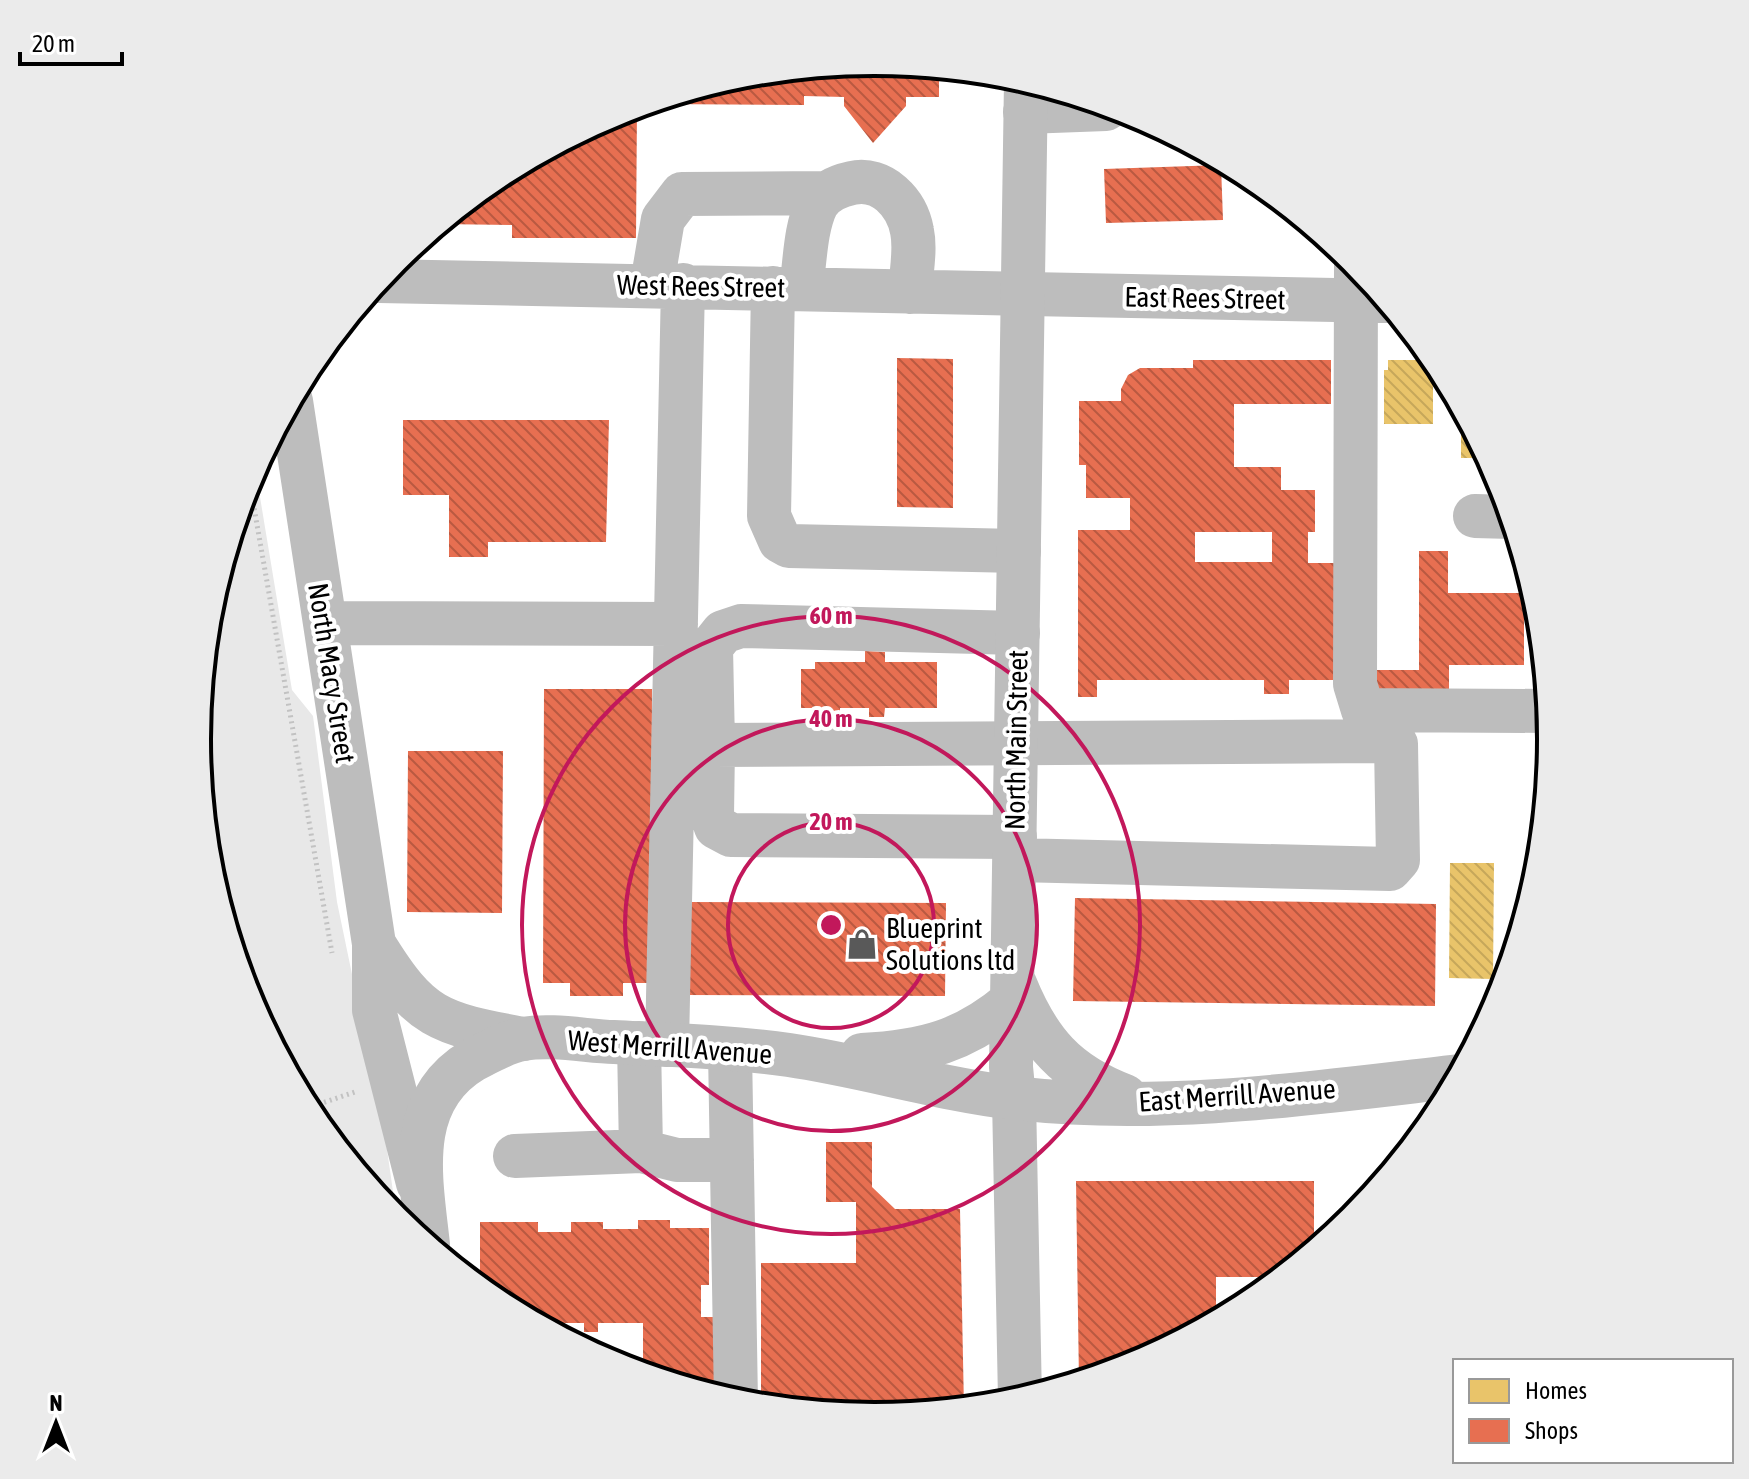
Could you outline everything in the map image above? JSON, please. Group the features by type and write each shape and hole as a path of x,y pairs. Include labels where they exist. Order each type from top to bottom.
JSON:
{"main road":[{"path":"1025,96 1045,99"},
{"name":"North Main Street","path":"1020,1386 1013,990 1025,96"},
{"path":"641,1151 653,1044 676,624 663,219 682,194 825,193 863,180 882,186 899,201 912,232 910,292"},
{"path":"825,193 787,288 769,516 780,541 789,546 1019,551"},
{"name":"West Rees Street","path":"395,281 667,284 1023,296"},
{"name":"East Rees Street","path":"1023,296 1360,288"},
{"path":"1366,294 1355,684 1363,710 1373,713 1537,711"},
{"name":"North Macy Street","path":"294,419 374,944 374,1010 420,1187 426,1228"},
{"path":"325,623 676,624"},
{"path":"713,745 1368,741 1396,744 1398,860 1390,869 731,835 716,827 712,816 711,647 723,632 741,626 1018,633"},
{"name":"North Macy Street","path":"374,944 402,990 428,1011 462,1027 523,1039"},
{"path":"788,1055 865,1055 914,1050 985,1025 1013,990 1030,1022 1070,1067 1095,1085 1142,1103"},
{"name":"West Merrill Avenue","path":"420,1187 423,1130 437,1094 474,1060 523,1039 653,1044 788,1055 1014,1098"},
{"path":"730,1050 736,1388"},
{"name":"East Merrill Avenue","path":"1014,1098 1193,1103 1445,1077"},
{"path":"515,1156 641,1151 677,1160 732,1160"}],"path":[{"path":"254,506 334,959"},
{"path":"320,1104 361,1090"}],"shaded area":[{"path":"259,493 292,690 313,716 337,902 384,1128 394,1197 323,1108 279,1033 246,953 224,869 212,783 212,696 224,610 246,526"}],"building: Homes":[{"path":"1388,360 1418,360 1433,382 1433,424 1384,424 1384,370 1388,370"},
{"path":"1461,430 1475,458 1461,458"},
{"path":"1450,863 1494,863 1493,978 1449,978"}],"building: Shops":[{"path":"831,77 939,79 939,97 906,97 906,106 873,143 844,106 844,97 804,96 804,105 685,104 745,89"},
{"path":"637,121 636,238 512,238 512,225 457,224 543,165 581,144"},
{"path":"1207,165 1221,175 1223,220 1106,223 1104,169"},
{"path":"897,358 953,359 953,508 897,507"},
{"path":"1193,360 1331,360 1331,404 1234,404 1234,467 1281,467 1281,490 1315,490 1315,532 1308,532 1308,563 1337,563 1337,680 1289,680 1289,694 1264,694 1264,680 1097,680 1097,697 1078,697 1078,530 1130,530 1130,498 1086,498 1086,465 1079,465 1079,401 1121,401 1121,389 1128,375 1140,368 1193,368","holes":["1195,532 1272,532 1272,562 1195,562"]},
{"path":"403,420 609,420 606,542 488,542 488,557 449,557 449,495 403,495"},
{"path":"1419,551 1448,551 1448,593 1521,593 1524,606 1524,665 1449,665 1449,699 1370,699 1370,670 1419,670"},
{"path":"865,651 885,652 885,662 937,662 937,708 885,708 884,717 869,717 869,708 840,708 840,717 822,717 822,708 801,708 801,669 815,669 815,662 865,662"},
{"path":"544,689 652,689 651,983 623,983 623,996 570,996 570,983 543,983"},
{"path":"408,751 503,751 502,913 407,912"},
{"path":"1075,898 1436,904 1435,1006 1073,1001"},
{"path":"684,902 946,903 945,996 684,995"},
{"path":"826,1142 872,1142 872,1187 895,1209 960,1209 964,1397 874,1403 831,1402 761,1393 761,1263 856,1263 856,1202 826,1202"},
{"path":"1076,1181 1314,1181 1314,1236 1278,1266 1263,1277 1216,1277 1216,1308 1168,1335 1079,1371"},
{"path":"638,1220 670,1220 670,1228 709,1228 709,1285 701,1285 701,1317 714,1317 714,1383 643,1361 643,1323 598,1323 598,1332 584,1332 584,1323 559,1323 480,1272 480,1222 538,1222 538,1232 571,1232 571,1222 603,1222 603,1229 638,1229"}],"place":[{"name":"Blueprint Solutions ltd","path":"862,944"}]}
